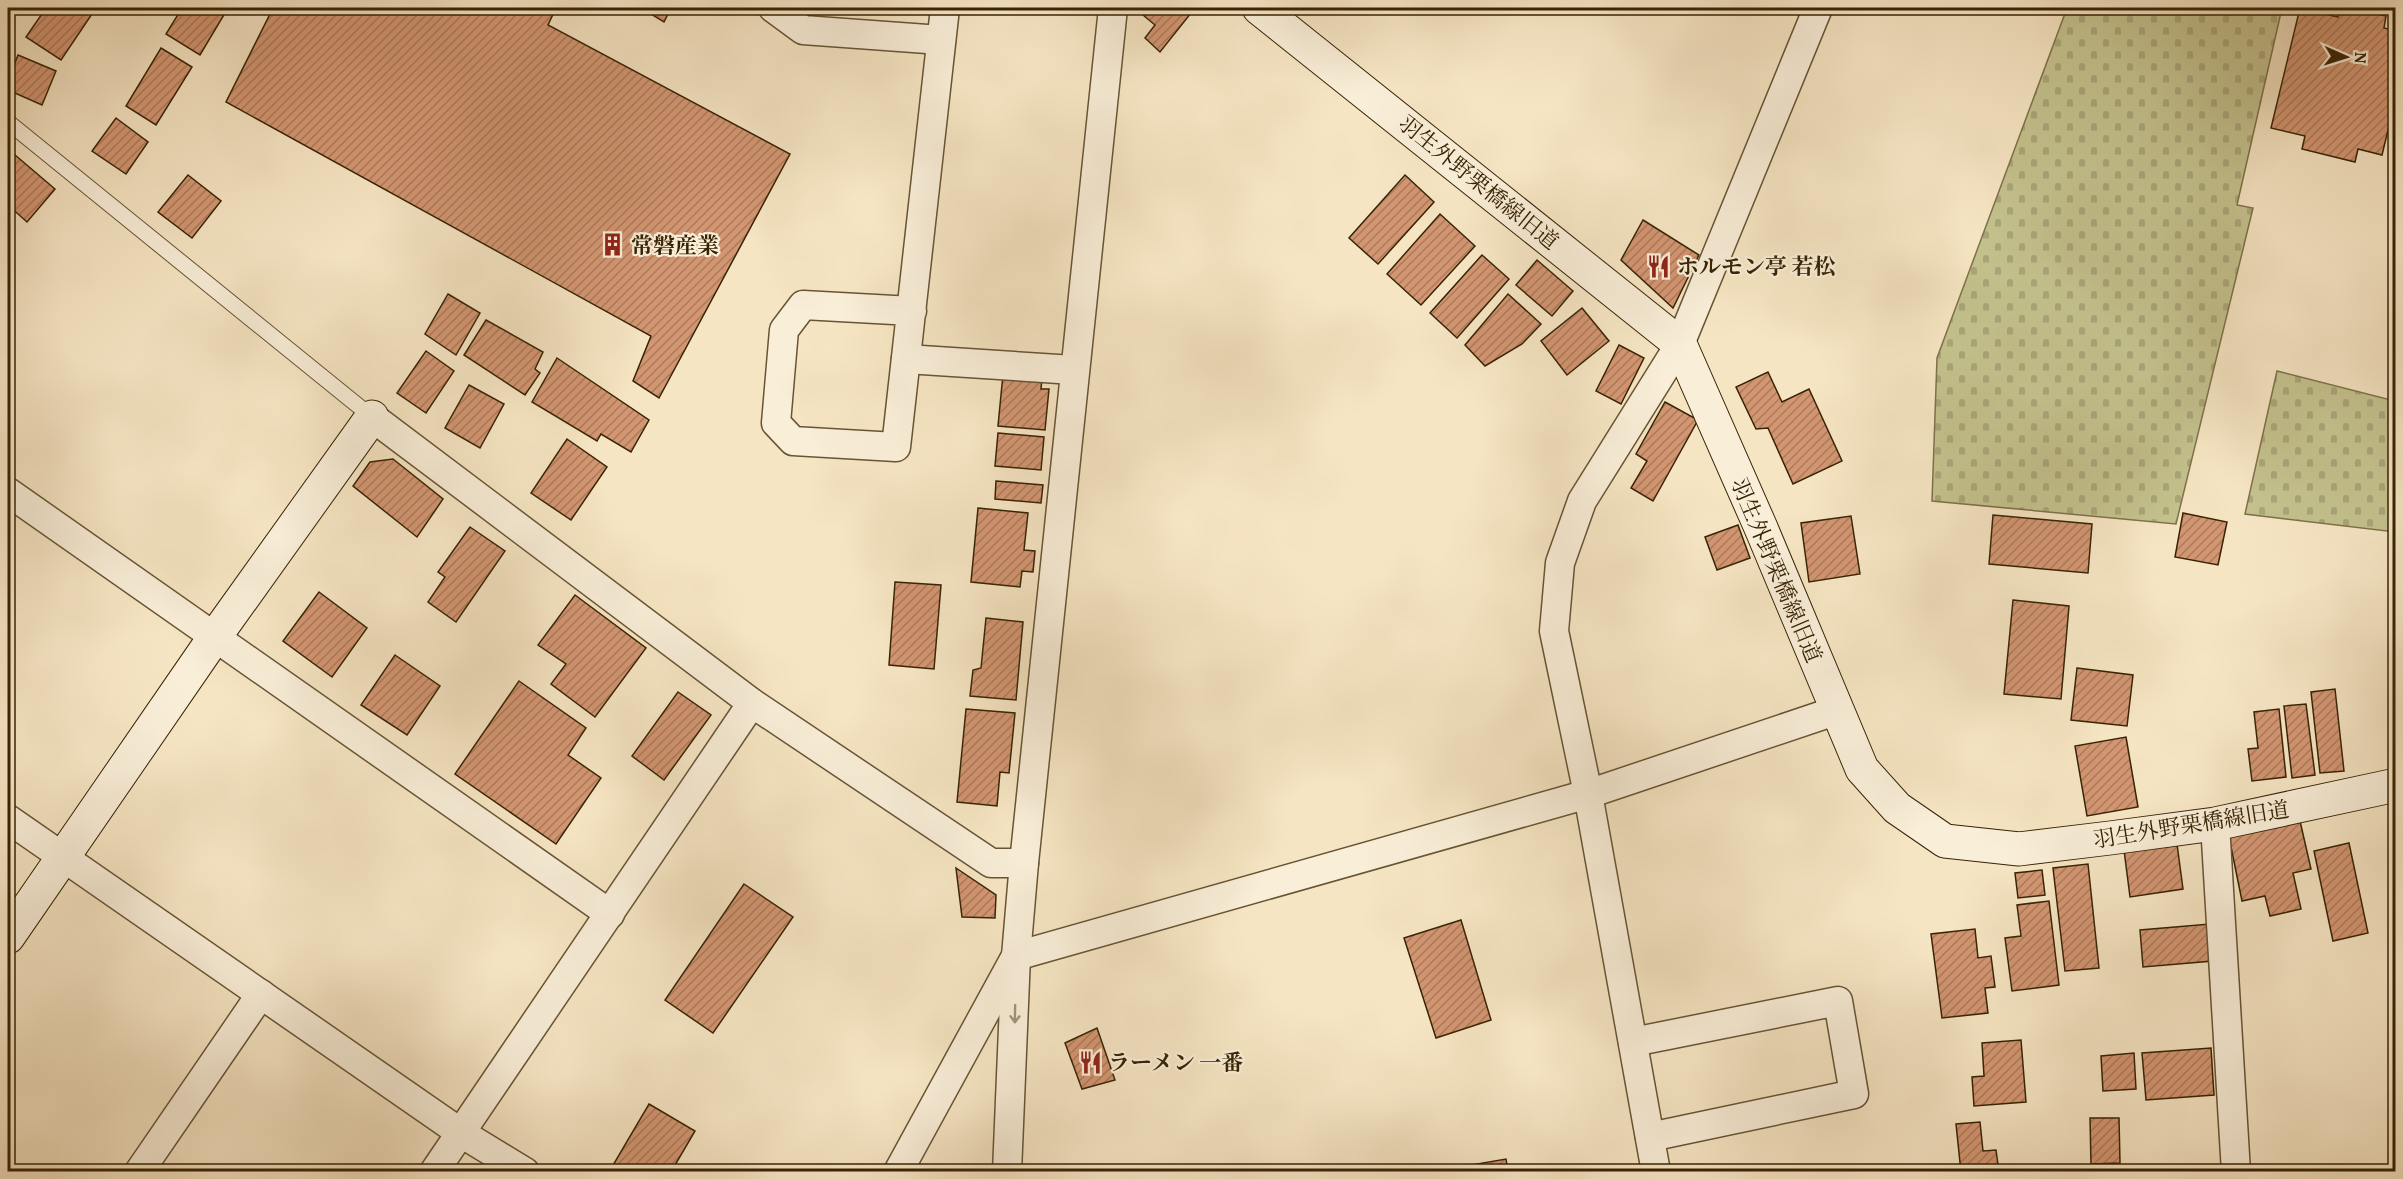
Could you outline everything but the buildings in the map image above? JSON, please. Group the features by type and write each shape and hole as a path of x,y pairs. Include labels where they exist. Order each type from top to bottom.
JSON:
{"street":[{"path":"773,8 803,30 941,40"},
{"path":"912,311 803,305 784,330 777,423 793,441 896,447 912,311 945,8"},
{"path":"1008,1172 1016,956 1024,864 1113,8"},
{"name":"羽生外野栗橋線旧道","path":"1259,8 1680,344 1761,528 1835,711 1862,769 1898,808 1945,841 2019,849 2215,824 2396,785"},
{"path":"1656,1172 1588,794 1554,631 1560,563 1582,501 1680,344 1818,8"},
{"path":"906,359 1074,370"},
{"path":"8,938 214,638 372,417 752,703 991,863 1024,864"},
{"path":"8,492 610,914"},
{"path":"434,1172 752,703"},
{"path":"898,1172 1016,956 1588,794 1835,711"},
{"path":"8,819 461,1133 525,1172"},
{"path":"2215,824 2236,1172"},
{"path":"139,1172 261,994"},
{"path":"1633,1042 1838,1001 1854,1094 1650,1137"}],"lane":[{"path":"8,122 372,417"}],"green space":[{"path":"2067,8 2282,8 2237,205 2253,208 2176,524 1932,501 1937,358"},
{"path":"2277,371 2395,401 2395,532 2245,514"}],"place":[{"name":"常磐産業","path":"613,245"},
{"name":"ホルモン亭 若松","path":"1659,266"},
{"name":"ラーメン 一番","path":"1090,1062"}]}
